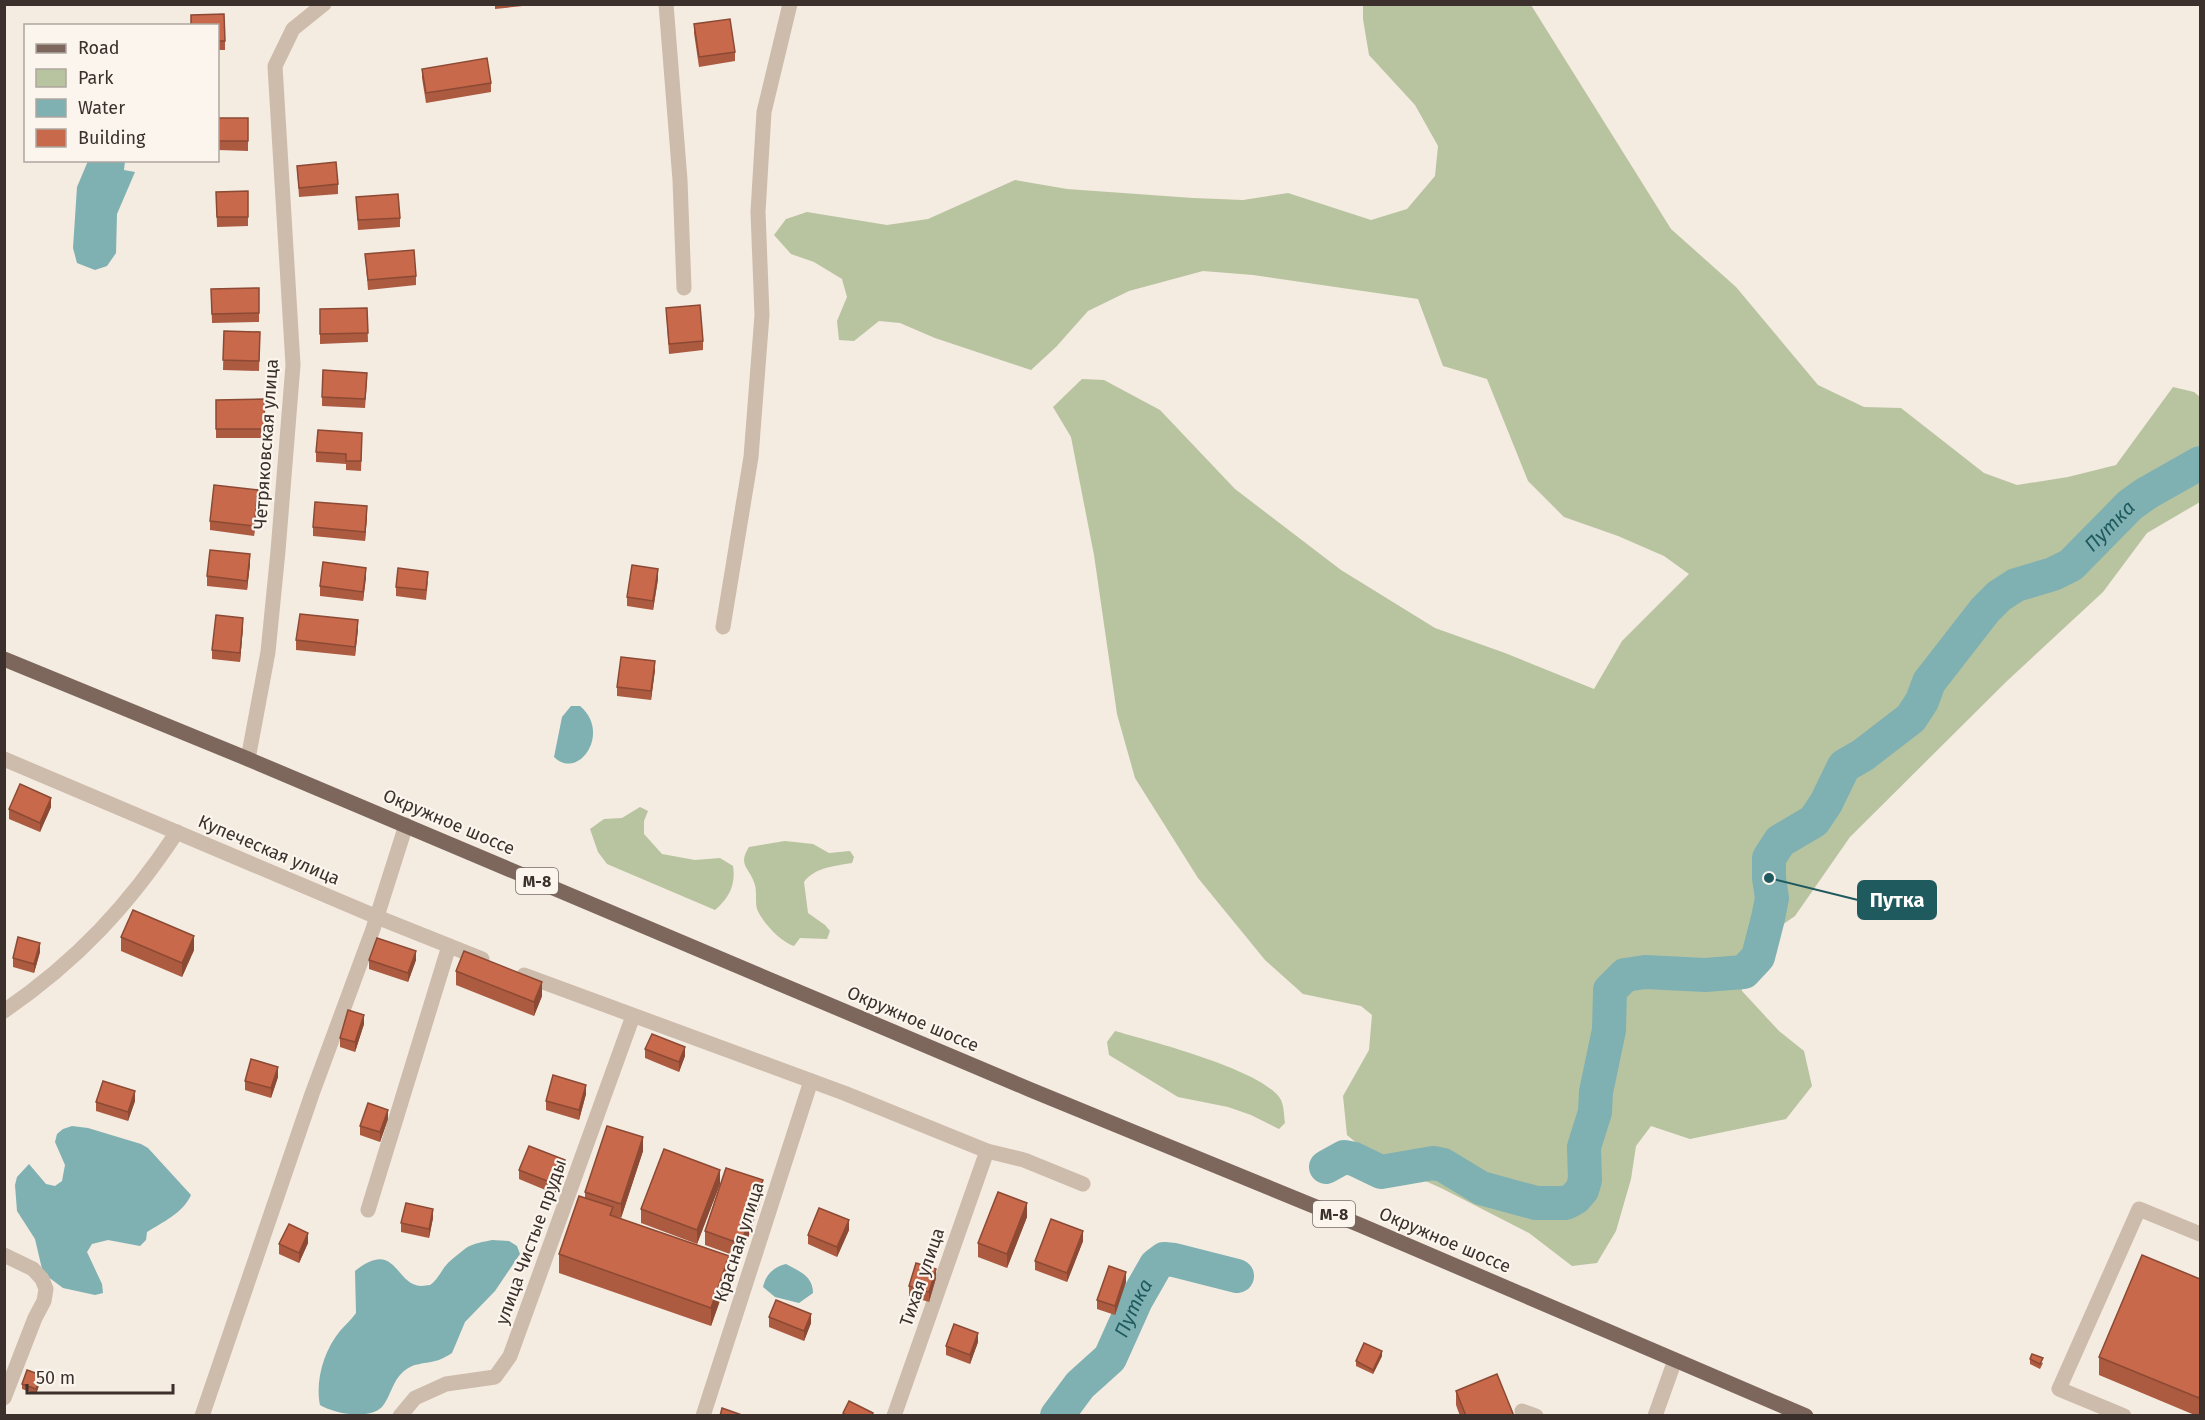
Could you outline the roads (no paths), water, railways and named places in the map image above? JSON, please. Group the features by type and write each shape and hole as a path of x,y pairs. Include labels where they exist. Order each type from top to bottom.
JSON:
{"main road":[{"name":"Окружное шоссе","path":"4,659 406,825 1031,1090 1360,1225 1806,1416"}],"street":[{"name":"Четряковская улица","path":"248,759 268,652 293,365 275,66 293,29 324,4"},
{"path":"666,4 680,180 684,288"},
{"path":"723,627 751,457 757,386 762,315 758,212 764,112 790,4"},
{"path":"4,759 177,832"},
{"path":"202,1416 312,1094 377,916 406,825"},
{"name":"Купеческая улица","path":"9,1003 84,946 117,914 150,873 177,832 491,962"},
{"path":"368,1210 449,946"},
{"path":"513,971 811,1081 987,1151 1024,1160 1083,1185"},
{"name":"улица Чистые пруды","path":"400,1416 415,1398 446,1384 495,1377 510,1356 633,1016"},
{"name":"Красная улица","path":"703,1416 811,1081"},
{"name":"Тихая улица","path":"894,1416 987,1151"},
{"path":"2124,1416 2059,1389 2139,1209 2200,1234"},
{"path":"4,1255 33,1269 42,1279 45,1289 44,1301 35,1318 4,1398"},
{"path":"1654,1416 1675,1360"}],"water":[{"path":"88,162 125,162 124,170 135,172 117,214 116,253 107,266 95,270 77,263 73,248 77,187"},
{"path":"571,706 580,706 589,717 593,729 592,740 588,751 581,759 573,763 563,763 554,757 562,717"},
{"path":"72,1126 88,1128 148,1148 191,1195 178,1212 147,1232 146,1240 140,1246 108,1240 92,1244 87,1252 102,1284 103,1293 95,1295 63,1288 43,1273 35,1239 17,1211 15,1185 17,1177 29,1164 46,1184 55,1186 62,1181 65,1165 55,1142 57,1134"},
{"path":"492,1240 509,1241 517,1246 520,1254 495,1291 465,1322 452,1353 439,1360 407,1368 397,1379 385,1403 376,1411 352,1414 334,1411 320,1405 320,1376 325,1356 334,1339 356,1313 355,1271 379,1259 394,1266 412,1284 430,1285 448,1263 466,1248"},
{"path":"786,1264 811,1282 813,1293 799,1303 775,1297 763,1287 771,1272"}],"waterway":[{"name":"Путка","path":"1326,1167 1344,1157 1354,1159 1381,1172 1433,1163 1443,1165 1481,1188 1536,1203 1566,1203 1575,1198 1582,1190 1585,1180 1584,1147 1595,1112 1596,1092 1609,1030 1610,990 1625,975 1645,972 1705,975 1744,972 1758,957 1768,918 1772,898 1769,858 1780,841 1814,821 1826,803 1844,766 1863,755 1911,718 1922,701 1929,682 1985,610 1999,596 2016,585 2053,574 2071,565 2130,505 2200,463"},
{"name":"Путка","path":"1057,1416 1080,1385 1110,1358 1136,1300 1156,1265 1164,1259 1174,1260 1237,1276"}],"place":[{"name":"Путка","path":"1769,878"}]}
